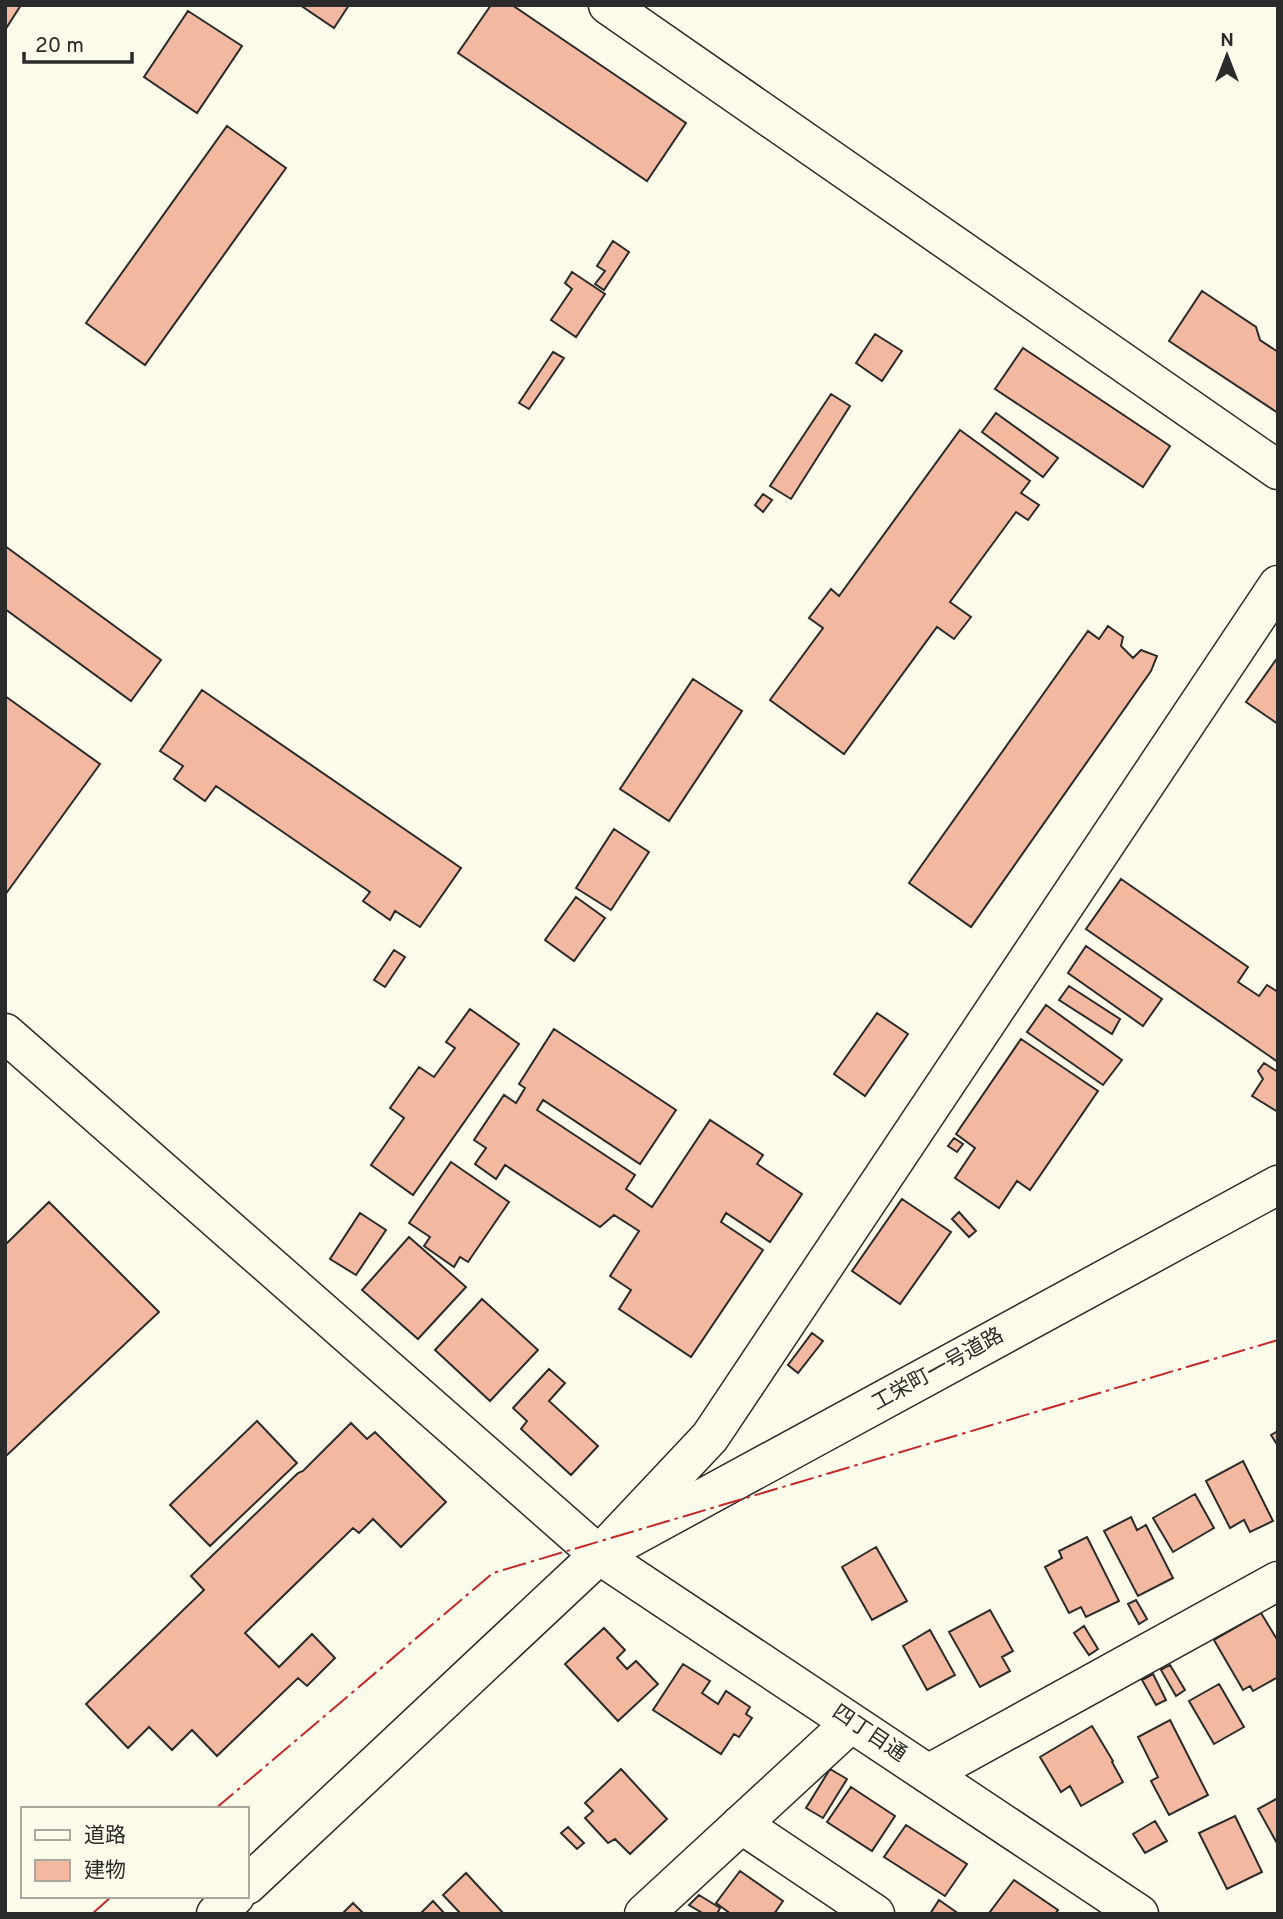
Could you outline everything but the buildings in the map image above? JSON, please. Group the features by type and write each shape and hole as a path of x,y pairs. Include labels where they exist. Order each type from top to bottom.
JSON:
{"street":[{"path":"608,5 1278,470"},
{"path":"248,1884 598,1555 710,1437 1278,584"},
{"name":"四丁目通","path":"5,1033 598,1555 1139,1914"},
{"name":"工栄町一号道路","path":"598,1555 1278,1185"},
{"path":"928,1774 1278,1581"},
{"path":"644,1914 851,1723"},
{"path":"741,1824 875,1914"},
{"path":"216,1914 233,1898"}],"power":[{"path":"217,1807 493,1573 1278,1340"},
{"path":"92,1914 110,1898"}]}
